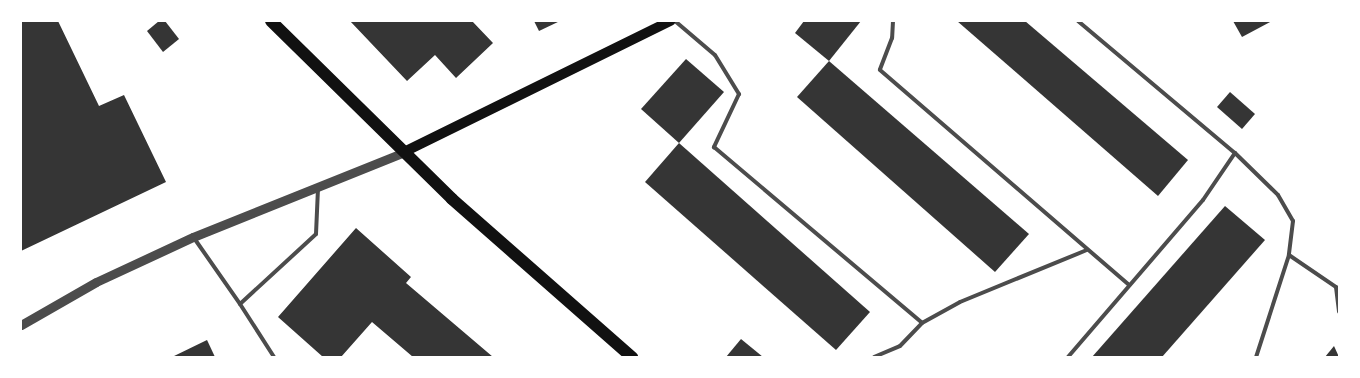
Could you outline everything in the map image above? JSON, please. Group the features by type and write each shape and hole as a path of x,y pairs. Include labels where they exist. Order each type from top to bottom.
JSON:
{"main road":[{"path":"271,21 404,152 632,357"},
{"path":"404,152 670,21"}],"street":[{"path":"21,325 96,282 192,236 318,184 404,152"}],"lane":[{"path":"675,21 715,55 740,94 714,147 922,323"},
{"path":"893,21 892,38 880,70 1128,284"},
{"path":"1078,21 1235,153 1278,195 1293,221 1289,255 1256,357"},
{"path":"1068,357 1128,284 1203,200 1235,153"},
{"path":"240,304 316,234 318,184"},
{"path":"192,236 240,304 274,357"},
{"path":"874,357 900,346 922,323 960,302 1087,250"},
{"path":"1289,255 1336,287 1339,312"}],"building":[{"path":"21,21 58,21 99,106 124,95 166,182 21,251"},
{"path":"159,21 165,21 179,39 163,52 147,31"},
{"path":"350,21 472,21 493,43 456,78 435,55 407,81"},
{"path":"534,21 560,21 539,31"},
{"path":"804,21 861,21 829,61 795,33"},
{"path":"957,21 1025,21 1188,160 1158,196"},
{"path":"1233,21 1272,21 1242,37"},
{"path":"686,59 724,92 679,143 641,109"},
{"path":"829,61 1029,234 995,272 797,97"},
{"path":"1230,92 1255,114 1242,129 1217,107"},
{"path":"679,143 870,312 836,350 645,182"},
{"path":"1225,206 1265,240 1162,357 1092,357"},
{"path":"356,228 411,277 406,283 493,357 413,357 372,322 341,357 323,357 278,317"},
{"path":"741,339 763,357 726,357"},
{"path":"207,340 215,357 172,357"},
{"path":"1334,346 1339,357 1325,357"}]}
